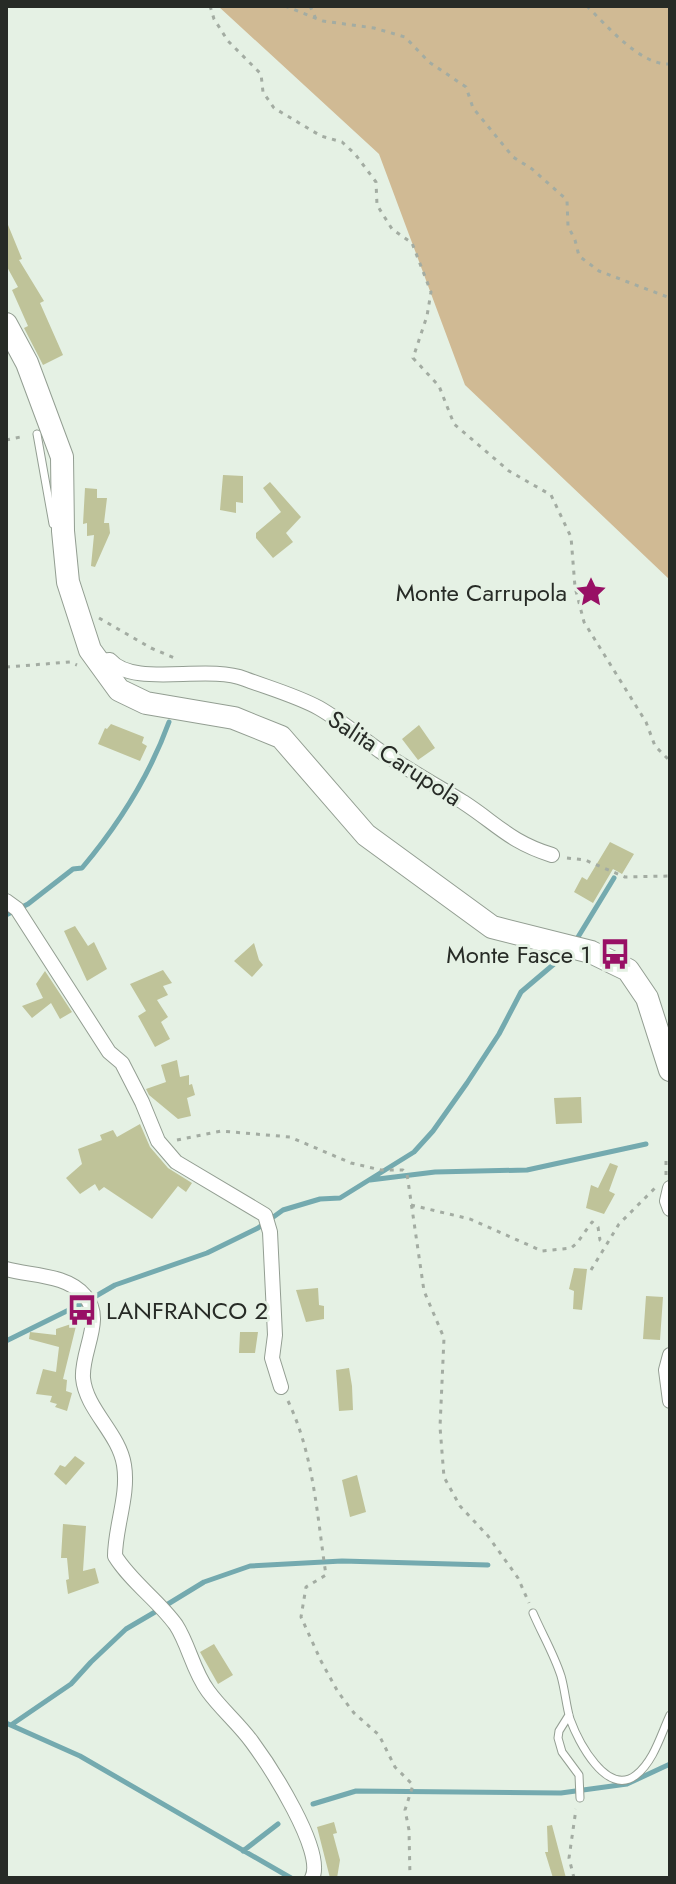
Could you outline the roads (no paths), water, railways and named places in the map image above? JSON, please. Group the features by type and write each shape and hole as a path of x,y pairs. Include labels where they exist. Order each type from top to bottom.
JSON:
{"main road":[{"path":"6,324 27,363 62,457 68,582 90,650 119,690 146,703 234,718 281,737 366,835 492,927 591,952 628,970 647,998 670,1070"}],"street":[{"name":"Salita Carupola","path":"99,662 110,660 114,666 132,673 160,676 183,672 232,675 319,708 416,774 465,803 511,839 552,855"},
{"path":"6,901 17,909 109,1052 122,1063 158,1141 176,1162 265,1215 270,1232 275,1335 272,1358 281,1387"},
{"path":"670,1188 667,1201 670,1209"},
{"path":"6,1269 56,1279 80,1289 89,1299 94,1312 83,1381 90,1399 119,1447 124,1467 115,1556 177,1626 206,1689 252,1741 298,1814 309,1844 315,1873 312,1878"},
{"path":"670,1355 666,1370 670,1401"}],"lane":[{"path":"37,434 54,529 65,560"},
{"path":"533,1613 561,1677 569,1715 601,1771 618,1780 635,1776 647,1763 670,1715"},
{"path":"569,1715 558,1738 562,1752 579,1775 580,1798"}],"waterway":[{"path":"6,915 28,904 73,869 82,868 132,799 169,722"},
{"path":"575,942 614,878"},
{"path":"96,1296 115,1285 207,1253 258,1228 283,1210 320,1199 340,1198 414,1152 467,1083 499,1034 521,992 567,953"},
{"path":"370,1180 435,1172 527,1170 646,1144"},
{"path":"6,1341 85,1302"},
{"path":"168,1604 204,1582 250,1566 342,1561 488,1565"},
{"path":"11,1725 71,1684 126,1629 155,1612"},
{"path":"6,1723 80,1756 291,1878"},
{"path":"313,1804 356,1791 561,1793 627,1784 670,1764"},
{"path":"243,1851 278,1824"}],"place":[{"name":"Monte Carrupola","path":"591,592"},
{"name":"Monte Fasce 1","path":"615,954"},
{"name":"LANFRANCO 2","path":"82,1310"}]}
